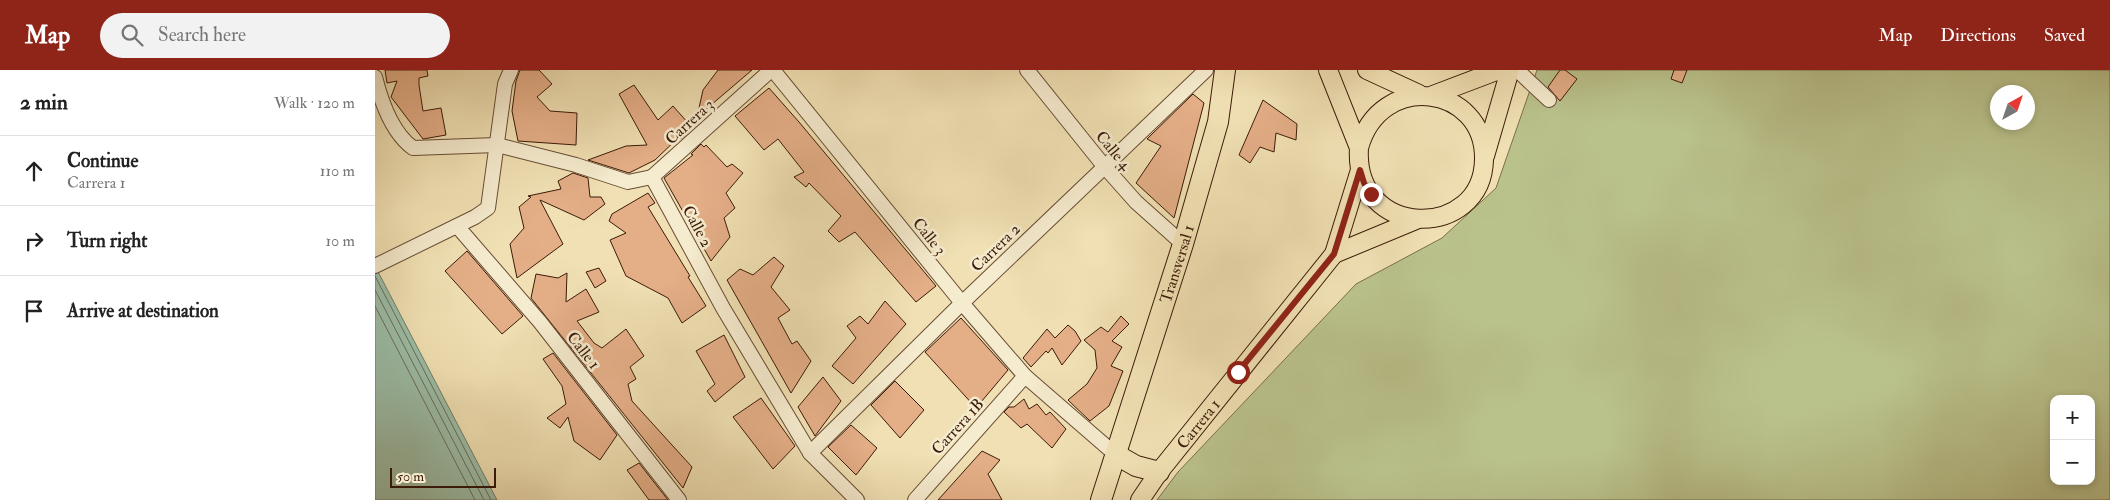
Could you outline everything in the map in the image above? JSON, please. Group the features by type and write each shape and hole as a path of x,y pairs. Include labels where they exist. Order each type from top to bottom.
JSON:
{"highway":[{"name":"Transversal 1","path":"1101,500 1183,244 1218,122 1225,70"},
{"path":"1115,454 1136,466 1159,472"}],"main road":[{"path":"1327,70 1359,148"},
{"path":"1367,70 1426,95 1447,100 1460,108 1478,130 1484,159"},
{"path":"1499,70 1426,95 1397,99 1379,110 1369,121 1362,134 1359,148 1360,170 1364,183 1380,204 1391,212 1416,220 1431,219 1445,215 1468,199 1477,187 1482,173 1484,159 1511,70"},
{"name":"Carrera 1","path":"1140,500 1159,472 1334,254 1360,170"},
{"name":"Carrera 1","path":"1334,254 1416,220"}],"street":[{"path":"375,266 457,226 484,211 489,206 505,84 511,70"},
{"name":"Carrera 3","path":"652,177 772,70"},
{"name":"Calle 3","path":"772,70 962,303 1025,376 1115,454"},
{"name":"Calle 4","path":"1027,70 1104,166 1136,202 1183,244"},
{"name":"Carrera 2","path":"810,453 962,303 1206,70"},
{"path":"1517,70 1549,100"},
{"path":"375,77 380,99 405,142 413,148 497,145 628,182 652,177"},
{"name":"Calle 2","path":"652,177 723,308 810,453 857,500"},
{"name":"Calle 1","path":"457,226 540,322 679,500"},
{"name":"Carrera 1B","path":"915,500 1025,376"}],"shaded area":[{"path":"1537,70 2110,70 2110,500 1157,500 1178,472 1356,284 1442,238 1496,188"}],"water":[{"path":"375,266 497,500 375,500"}],"building":[{"path":"385,70 427,70 428,76 419,78 423,111 441,108 446,135 423,139 391,97 397,81 387,83"},
{"path":"520,70 539,70 552,84 537,97 550,111 577,113 576,145 518,141 512,111 516,81"},
{"path":"718,70 752,70 697,117 703,90"},
{"path":"1560,70 1565,70 1577,79 1560,101 1548,87"},
{"path":"1674,70 1687,70 1682,83 1671,79"},
{"path":"634,85 658,120 673,106 689,124 685,127 689,132 681,139 679,137 655,160 629,173 588,160 626,146 647,145 619,94"},
{"path":"769,88 936,286 916,302 855,232 839,242 828,231 841,216 809,183 806,187 794,177 804,172 778,139 764,150 735,116"},
{"path":"1193,94 1204,103 1174,218 1136,183 1161,146 1147,139"},
{"path":"1263,100 1297,124 1296,140 1276,133 1274,152 1260,147 1250,163 1239,155"},
{"path":"701,144 704,147 706,145 727,167 732,164 743,173 726,193 735,208 724,218 730,237 711,261 664,178 693,155 691,154"},
{"path":"573,173 588,178 590,197 601,197 605,204 584,220 540,200 563,244 517,278 510,244 524,228 519,207 531,197 528,196 561,189 558,181"},
{"path":"648,193 655,203 648,207 706,306 682,323 668,298 626,276 610,240 626,233 609,221 612,214"},
{"path":"467,251 523,316 502,334 445,271"},
{"path":"774,257 784,266 771,287 790,310 778,318 792,344 797,341 811,361 791,393 727,280 740,269 753,275"},
{"path":"599,268 606,281 595,288 586,272"},
{"path":"567,273 566,302 586,289 599,312 577,321 594,343 602,348 626,329 644,356 630,367 636,379 628,384 632,401 692,467 683,488 531,298 536,274 558,278"},
{"path":"885,301 906,324 853,384 832,366 856,338 847,326 860,316 868,324"},
{"path":"1121,316 1129,324 1112,341 1122,347 1111,366 1123,371 1109,406 1090,421 1068,400 1087,384 1097,368 1095,350 1084,340 1101,327 1108,332"},
{"path":"961,318 1008,370 976,408 925,352"},
{"path":"1068,325 1075,331 1081,341 1062,365 1052,348 1048,353 1046,351 1031,367 1023,358 1047,329 1055,338"},
{"path":"724,335 745,377 715,402 707,391 715,384 696,351"},
{"path":"553,353 617,435 600,460 574,441 568,417 560,428 547,418 566,404 562,386 543,359"},
{"path":"823,377 841,401 815,436 798,407"},
{"path":"895,381 924,410 900,438 871,405"},
{"path":"761,398 795,446 773,469 733,417"},
{"path":"1024,399 1029,409 1037,404 1046,415 1050,412 1066,429 1052,448 1027,424 1021,428 1004,412"},
{"path":"851,425 877,448 856,475 828,447"},
{"path":"982,451 1000,460 988,474 1002,500 938,500"},
{"path":"639,463 668,500 649,500 627,470"}],"route":[{"path":"1238,372 1334,254 1360,170 1364,183 1371,194"}]}
